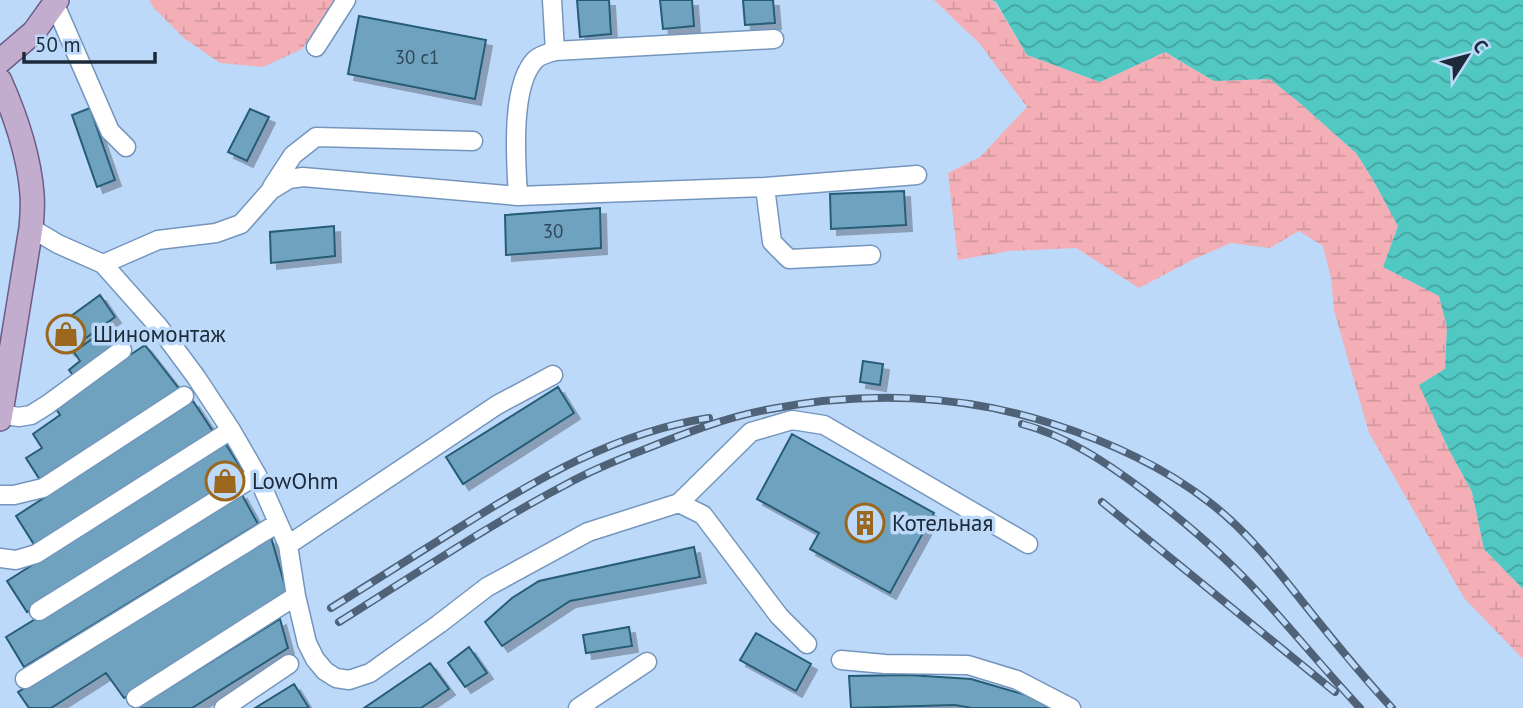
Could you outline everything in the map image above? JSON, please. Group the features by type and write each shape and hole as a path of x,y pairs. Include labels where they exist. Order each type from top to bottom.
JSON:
{"main road":[{"path":"0,61 34,32 55,1"},
{"path":"0,81 20,132 32,197 31,228 0,416"}],"street":[{"path":"316,47 346,0"},
{"path":"552,0 555,51"},
{"path":"55,1 110,131 126,147"},
{"path":"518,196 515,137 523,79 536,59 555,51 774,39"},
{"path":"103,264 158,240 216,233 241,224 271,190 293,155 316,137 473,141"},
{"path":"271,190 289,179 303,177 518,196 765,187 917,175"},
{"path":"765,187 772,242 789,259 871,255"},
{"path":"31,228 58,244 103,264 159,327 231,430 257,475 288,545 307,643 325,671 337,678 349,680 370,673 487,587 588,532 679,503 751,432 792,420 824,425 1028,544"},
{"path":"0,416 32,415 122,350"},
{"path":"288,545 497,405 553,375"},
{"path":"0,495 14,495 43,488 184,396"},
{"path":"0,558 16,560 36,554 231,430"},
{"path":"39,611 257,475"},
{"path":"679,503 703,514 779,616 807,643"},
{"path":"25,678 278,523"},
{"path":"136,698 296,596"},
{"path":"841,660 968,665 1017,680 1071,708"},
{"path":"578,708 647,662"},
{"path":"224,708 289,664"}],"green space":[{"path":"149,0 336,0 302,49 263,67 220,63 185,39"},
{"path":"934,0 992,0 1027,55 1100,82 1165,52 1214,81 1270,79 1356,153 1398,226 1383,267 1439,296 1447,327 1445,369 1420,385 1447,446 1472,492 1484,549 1523,589 1523,659 1464,598 1369,433 1334,310 1331,278 1323,246 1299,231 1270,248 1231,243 1139,288 1076,248 1009,251 958,260 948,173 980,157 1027,107 979,43"}],"water":[{"path":"992,0 1523,0 1523,589 1484,549 1472,492 1419,385 1445,369 1447,327 1439,296 1383,267 1398,226 1356,153 1270,79 1214,81 1165,52 1100,82 1027,55 996,2"}],"building":[{"path":"577,0 609,0 611,34 580,37"},
{"path":"660,0 692,0 694,26 663,29"},
{"path":"743,0 773,0 775,23 745,25"},
{"path":"359,16 486,40 475,99 348,74"},
{"path":"90,108 115,180 97,187 72,115"},
{"path":"250,109 269,117 247,161 228,152"},
{"path":"904,191 906,225 831,229 830,194"},
{"path":"600,208 601,248 506,255 505,215"},
{"path":"334,226 335,256 271,263 270,232"},
{"path":"100,295 115,317 83,340 67,319"},
{"path":"67,319 83,340 69,350 53,329"},
{"path":"110,326 123,343 75,378 69,370 80,361 74,352"},
{"path":"145,345 180,390 40,480 26,458 42,448 33,434 60,415 54,406"},
{"path":"863,361 883,364 880,385 860,382"},
{"path":"558,387 574,413 463,484 446,457"},
{"path":"193,401 214,433 35,546 16,516"},
{"name":"Котельная","path":"792,434 934,513 890,593 810,549 819,533 757,499"},
{"path":"225,443 244,473 27,612 7,581"},
{"path":"241,493 258,524 24,667 6,637"},
{"path":"271,537 287,593 124,698 106,673 51,708 29,708 18,692"},
{"path":"694,547 700,577 570,601 502,646 485,622 512,598 539,581"},
{"path":"280,619 288,648 192,708 136,708"},
{"path":"629,627 632,646 586,653 583,635"},
{"path":"756,633 811,664 796,691 740,660"},
{"path":"469,647 487,673 465,687 448,663"},
{"path":"430,663 449,689 421,708 364,708"},
{"path":"909,675 971,679 1026,695 1053,708 972,708 955,705 851,708 849,676"},
{"path":"294,684 309,708 255,708"}],"railway":[{"path":"339,622 479,534 565,485 613,462 690,432 755,412 806,403 912,398 982,406 1050,423 1133,455 1191,489 1223,513 1260,550 1392,708"},
{"path":"331,608 486,511 577,460 641,434 709,418"},
{"path":"1022,424 1071,443 1101,460 1185,524 1226,559 1251,585 1360,708"},
{"path":"1102,502 1335,692"}],"place":[{"name":"Шиномонтаж","path":"66,334"},
{"name":"LowOhm","path":"225,481"},
{"name":"Котельная","path":"865,523"}]}
